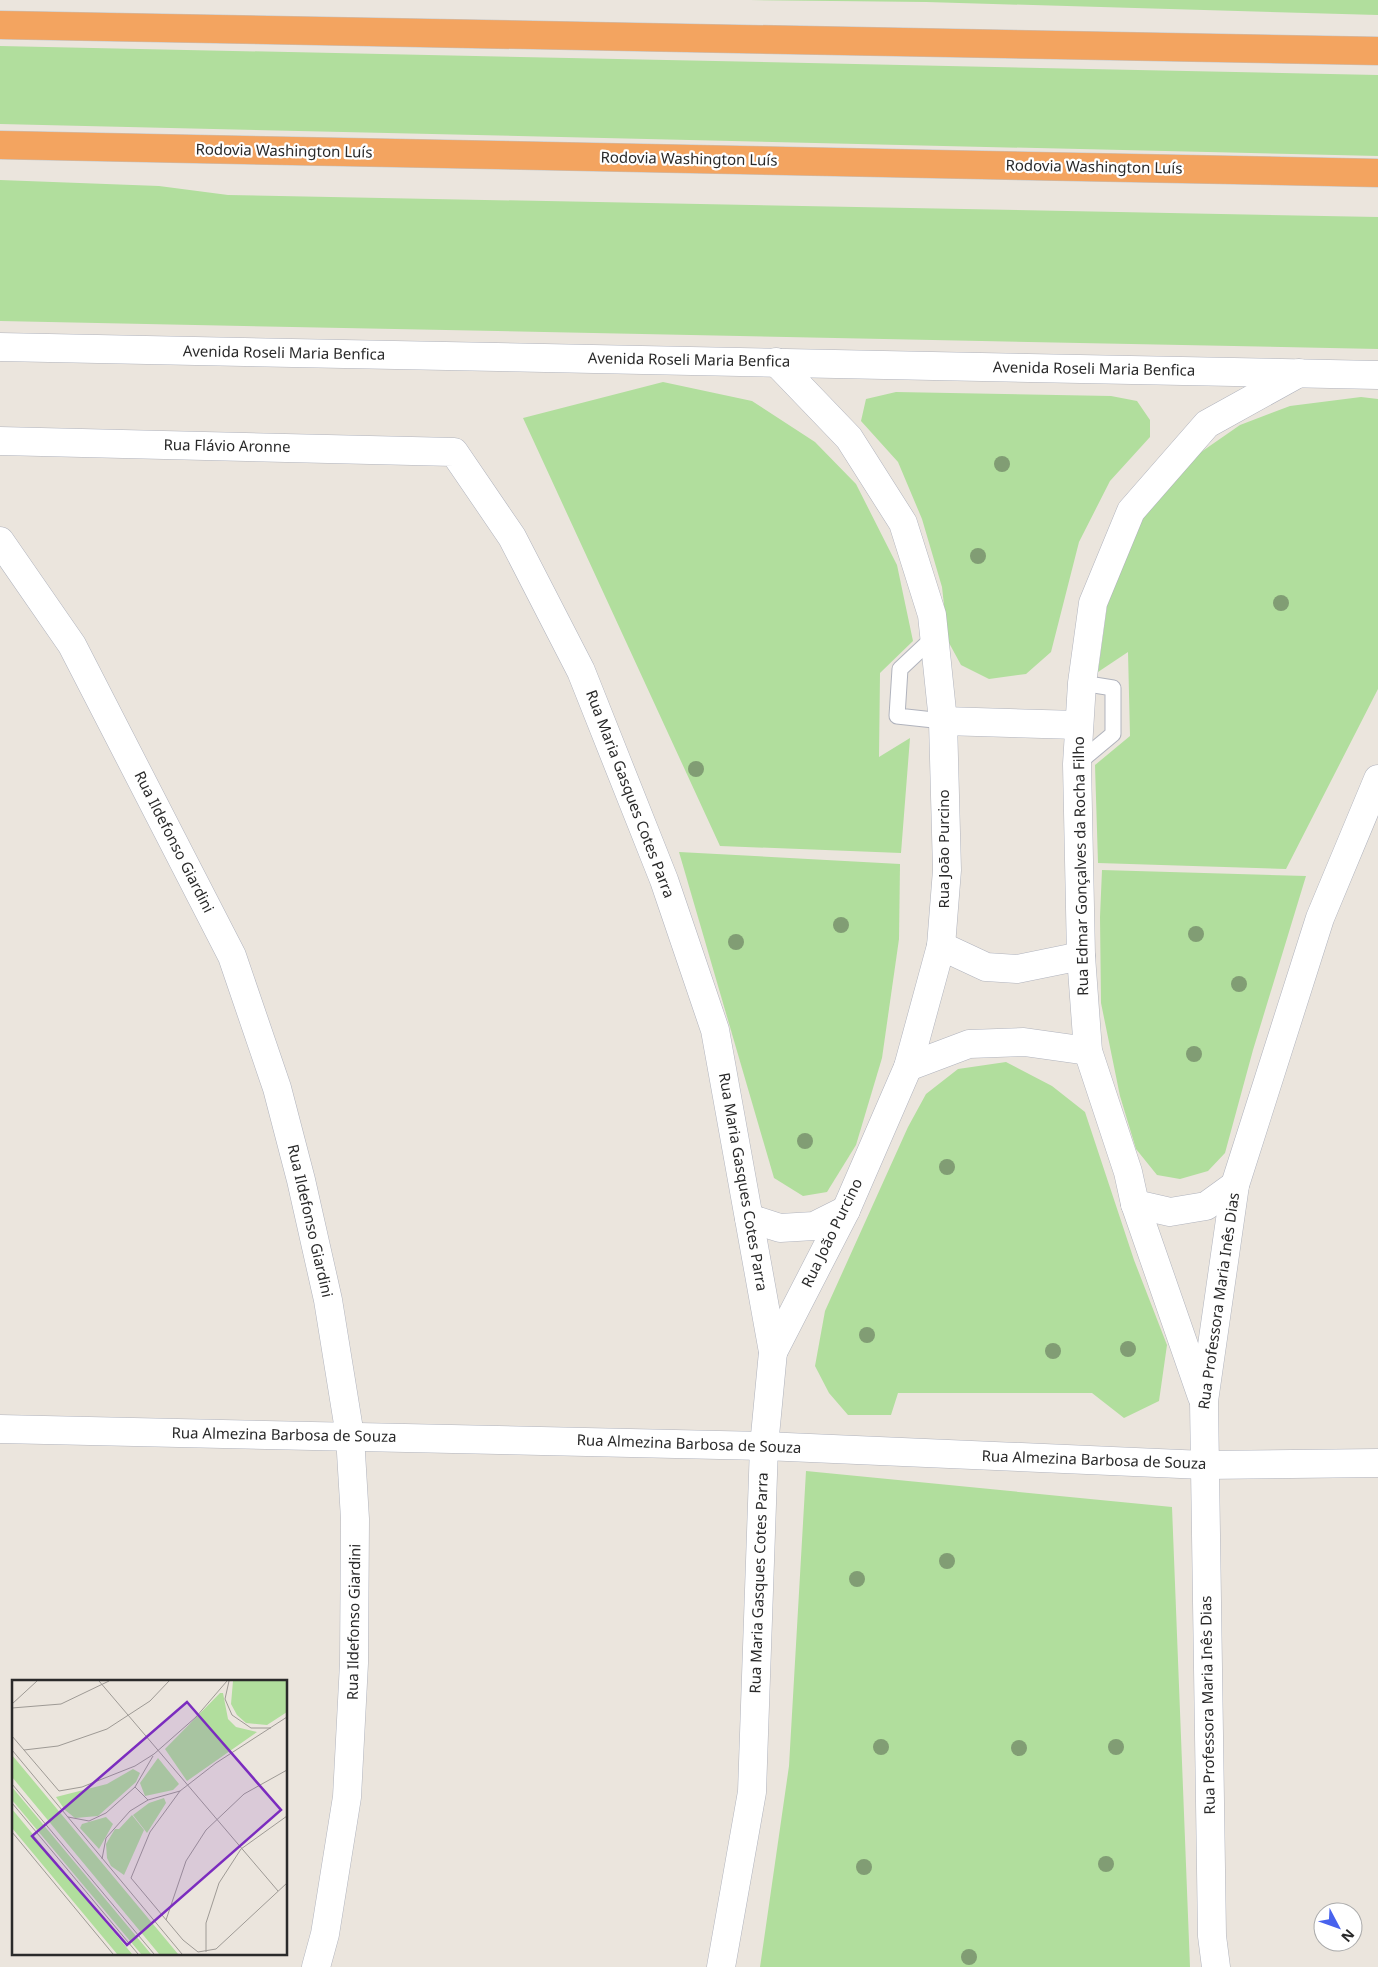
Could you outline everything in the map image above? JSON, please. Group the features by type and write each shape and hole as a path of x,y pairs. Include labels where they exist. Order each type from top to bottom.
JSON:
{"highway":[{"path":"0,25 1378,52"},
{"name":"Rodovia Washington Luís","path":"0,145 1378,173"}],"street":[{"name":"Avenida Roseli Maria Benfica","path":"0,347 1378,375"},
{"name":"Rua João Purcino","path":"773,1352 846,1210 908,1067 942,946 947,870 943,720 932,615 903,523 850,438 776,362"},
{"name":"Rua Edmar Gonçalves da Rocha Filho","path":"1204,1401 1135,1204 1128,1172 1088,1051 1081,956 1077,764 1078,725 1094,603 1131,511 1206,424 1299,373"},
{"name":"Rua Flávio Aronne","path":"0,442 454,452"},
{"name":"Rua Maria Gasques Cotes Parra","path":"454,452 512,537 582,671 664,880 716,1030 773,1352 764,1446 752,1792 721,1967"},
{"name":"Rua Ildefonso Giardini","path":"0,541 72,645 232,956 277,1088 301,1180 328,1300 350,1436 356,1519 354,1663 347,1797 325,1934 316,1967"},
{"path":"943,720 1078,725"},
{"name":"Rua Professora Maria Inês Dias","path":"1216,1967 1212,1936 1204,1401 1235,1185 1320,918 1378,779"},
{"path":"942,946 986,967 1017,969 1081,956"},
{"path":"908,1067 969,1044 1024,1042 1088,1051"},
{"path":"1135,1204 1170,1212 1206,1206 1235,1185"},
{"path":"749,1218 780,1228 814,1226 846,1210"},
{"name":"Rua Almezina Barbosa de Souza","path":"0,1430 764,1446 1204,1465 1378,1463"}],"lane":[{"path":"934,637 900,668 897,716 943,720"},
{"path":"1077,764 1113,734 1112,688 1082,683"}],"green space":[{"path":"750,0 1378,0 1378,15 926,2"},
{"path":"0,46 1378,75 1378,156 0,124"},
{"path":"0,180 159,186 228,195 1378,217 1378,349 0,321"},
{"path":"663,382 752,401 815,442 856,484 897,565 913,641 880,673 879,757 910,738 901,853 720,846 523,418"},
{"path":"896,392 1111,396 1137,401 1150,420 1150,437 1110,481 1079,542 1051,652 1026,674 989,679 961,665 948,641 942,587 922,519 898,462 861,421 866,399"},
{"path":"1361,397 1378,399 1378,689 1286,869 1098,863 1095,765 1130,736 1128,652 1098,672 1108,599 1126,548 1152,503 1191,459 1240,425 1290,406"},
{"path":"679,852 900,864 899,939 882,1058 856,1145 827,1192 803,1196 774,1178"},
{"path":"1102,870 1306,876 1253,1050 1225,1153 1208,1171 1180,1179 1157,1175 1136,1149 1120,1096 1101,1003 1100,917"},
{"path":"1006,1062 1052,1086 1085,1112 1134,1260 1167,1345 1159,1401 1124,1418 1092,1393 898,1393 891,1415 848,1415 829,1393 815,1366 825,1311 908,1127 926,1094 958,1069"},
{"path":"806,1471 1172,1507 1190,1967 760,1967 789,1766"}]}
